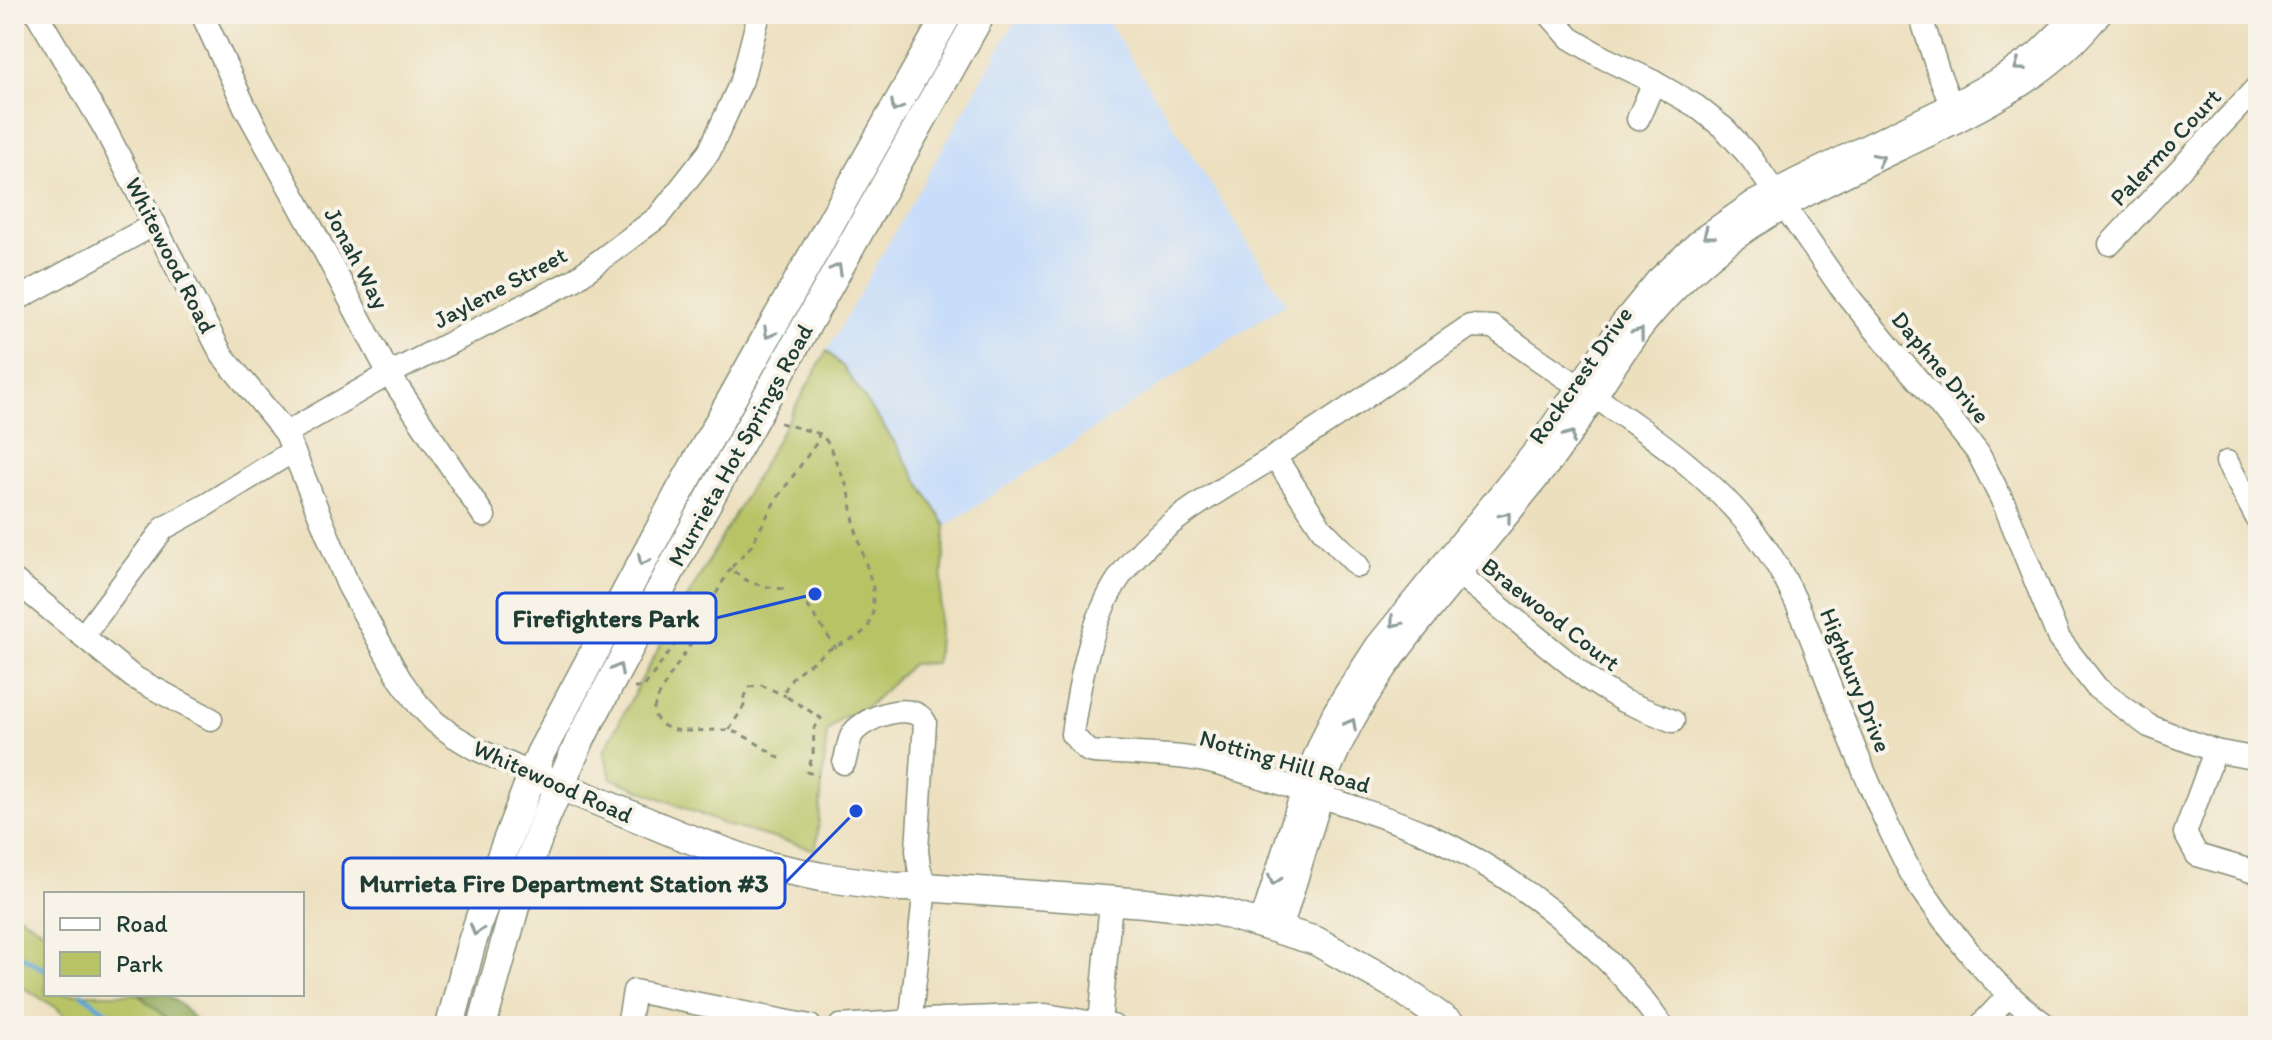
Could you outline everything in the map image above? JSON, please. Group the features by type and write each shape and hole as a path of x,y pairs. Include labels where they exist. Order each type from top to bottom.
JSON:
{"main road":[{"name":"Murrieta Hot Springs Road","path":"450,1026 488,892 532,774 556,722 680,491 948,14"},
{"path":"926,110 924,98 969,14"},
{"name":"Murrieta Hot Springs Road","path":"482,1026 521,885 581,738 702,512 981,14"},
{"name":"Whitewood Road","path":"532,774 679,835 759,864 821,877 896,887 1217,911 1316,941 1400,988 1453,1026"}],"street":[{"name":"Whitewood Road","path":"37,14 105,129 222,355 289,442 348,585 400,679 435,722 474,748 532,774"},
{"name":"Jonah Way","path":"202,14 245,107 389,374 484,516"},
{"name":"Jaylene Street","path":"83,636 164,528 206,505 289,442 389,374 574,280 658,217 709,152 742,80 759,14"},
{"name":"Daphne Drive","path":"1549,14 1570,38 1696,106 1725,129 1751,158 1839,285 1978,453 2005,506 2059,639 2097,688 2149,726 2215,751 2258,759"},
{"path":"1920,14 1954,113"},
{"name":"Rockcrest Drive","path":"1954,113 2037,53 2077,14"},
{"name":"Rockcrest Drive","path":"1271,926 1312,793 1366,697 1452,568 1550,463 1637,303 1675,262 1730,218 1779,200 1954,113 2010,94 2046,69 2081,37 2100,14"},
{"path":"1638,119 1654,82"},
{"name":"Palermo Court","path":"2110,244 2258,86"},
{"path":"14,301 155,224"},
{"name":"Notting Hill Road","path":"1588,392 1493,327 1470,326 1275,457 1196,505 1163,530 1118,579 1102,609 1079,685 1072,734 1090,751 1200,760 1312,793 1424,834 1489,867 1522,890 1596,950 1662,1026"},
{"name":"Highbury Drive","path":"1588,392 1671,450 1713,486 1752,529 1778,567 1803,617 1840,713 1913,876 1953,932 2008,996 2047,1026"},
{"path":"1275,457 1322,529 1358,566"},
{"path":"2227,462 2258,520"},
{"name":"Braewood Court","path":"1452,568 1591,681 1623,701 1673,721"},
{"path":"14,580 133,677 211,719"},
{"path":"844,763 853,733 871,719 893,712 913,711 921,715 925,722 917,850 925,887 910,1024"},
{"path":"2215,751 2185,833 2197,855 2258,873"},
{"path":"840,1026 1046,1015 1106,1025 1111,901"},
{"path":"628,1026 634,991 810,1026"},
{"path":"1980,1026 2008,996"}],"path":[{"path":"780,423 819,433 828,443 849,491 855,528 873,587 873,612 868,628 857,637 830,649 791,679 785,690 786,696"},
{"path":"784,761 729,731 676,731 661,725 653,712 663,687 696,635 710,602 731,568 751,546 774,503 817,442 819,433"},
{"path":"731,568 745,581 784,589"},
{"path":"807,605 836,648"},
{"path":"631,688 643,688 679,639 696,635"},
{"path":"729,731 744,706 743,700 750,687 761,685 786,696 821,718 814,729 813,755 807,772 818,776"}],"shaded area":[{"path":"1019,14 1103,14 1286,303 946,526 895,443 843,367 827,351"}],"green space":[{"path":"827,351 843,367 895,443 946,526 936,663 912,664 868,706 840,719 827,732 816,850 726,825 611,778 604,751"},
{"path":"14,912 44,932 44,996 140,996 175,1026 74,1026 57,1008 14,982"},
{"path":"140,996 169,996 201,1026 175,1026"}],"waterway":[{"path":"14,952 44,969"},
{"path":"85,996 126,1026"}],"place":[{"name":"Firefighters Park","path":"815,594"},
{"name":"Murrieta Fire Department Station #3","path":"856,811"}]}
